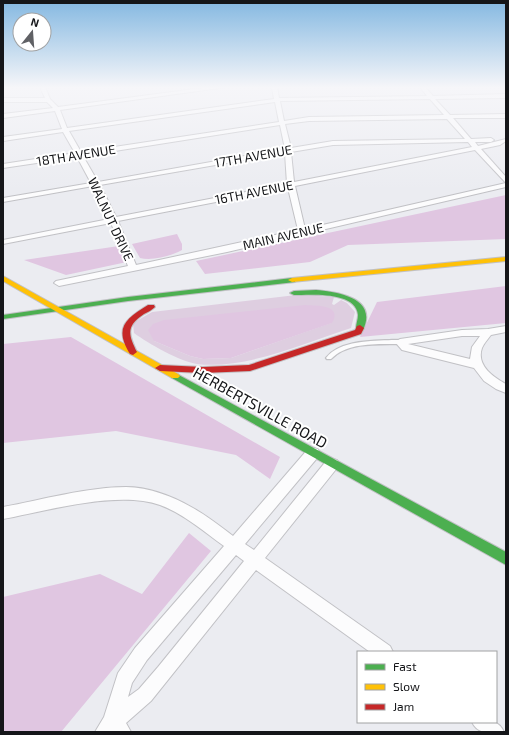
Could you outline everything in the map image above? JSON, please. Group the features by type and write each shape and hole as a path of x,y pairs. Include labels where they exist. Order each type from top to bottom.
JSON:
{"main road":[{"path":"3,316 55,308 399,269 506,259"},
{"name":"HERBERTSVILLE ROAD","path":"3,278 160,368 506,559"},
{"path":"160,368 210,370 250,368 358,332 363,322 363,312 357,303 344,296 320,292 284,292 340,287"},
{"path":"128,310 155,307 133,317 127,324 124,332 125,340 133,352"},
{"path":"55,319 84,315"}],"street":[{"name":"WALNUT DRIVE","path":"61,121 114,220 133,267"},
{"path":"3,139 126,121"},
{"name":"18TH AVENUE","path":"3,166 287,121"},
{"path":"453,121 506,181"},
{"path":"282,122 288,150 291,185 302,232"},
{"name":"17TH AVENUE","path":"3,200 333,142 505,140"},
{"name":"16TH AVENUE","path":"3,242 498,144 505,140"},
{"name":"MAIN AVENUE","path":"59,283 302,232 506,185"},
{"path":"403,345 462,333 488,332 506,329"},
{"path":"488,332 476,348 476,359 481,371 487,378 506,389"},
{"path":"403,345 478,365"},
{"path":"113,729 124,679 141,654 313,453"},
{"path":"113,729 145,695 256,560 332,464"},
{"path":"3,513 95,496 126,493 138,494 162,500 188,512 383,651"},
{"path":"482,723 494,732"}],"lane":[{"path":"329,358 332,352 343,347 378,343 403,345"}],"shaded area":[{"path":"506,195 506,239 348,245 310,262 205,274 196,261"},
{"path":"177,234 182,244 182,250 161,257 150,259 140,258 132,244"},
{"path":"119,246 127,262 66,275 24,260"},
{"path":"506,286 506,323 360,337 377,302"},
{"path":"296,295 334,297 332,304 334,305 341,300 347,303 355,312 351,328 275,354 235,363 216,365 197,364 173,356 134,333 133,323 152,312","holes":["331,323 231,358 203,359 190,356 154,341"]},
{"path":"305,305 321,306 331,309 334,312 332,323 231,358 203,359 190,356 154,341 148,330 153,324 164,320"},
{"path":"71,337 280,457 270,479 236,455 116,431 3,443 3,344"},
{"path":"189,533 211,551 61,732 3,732 3,597 100,574 142,594"}],"traffic: fast":[{"path":"3,317 128,299 292,280"},
{"path":"294,293 329,293 351,300 359,306 362,315 360,328"},
{"path":"175,376 506,559"}],"traffic: slow":[{"path":"292,280 506,259"},
{"path":"3,278 175,376"}],"traffic: jam":[{"path":"133,352 126,336 126,330 131,320 151,307"},
{"path":"160,368 203,370 250,368 358,332 360,328"}]}
